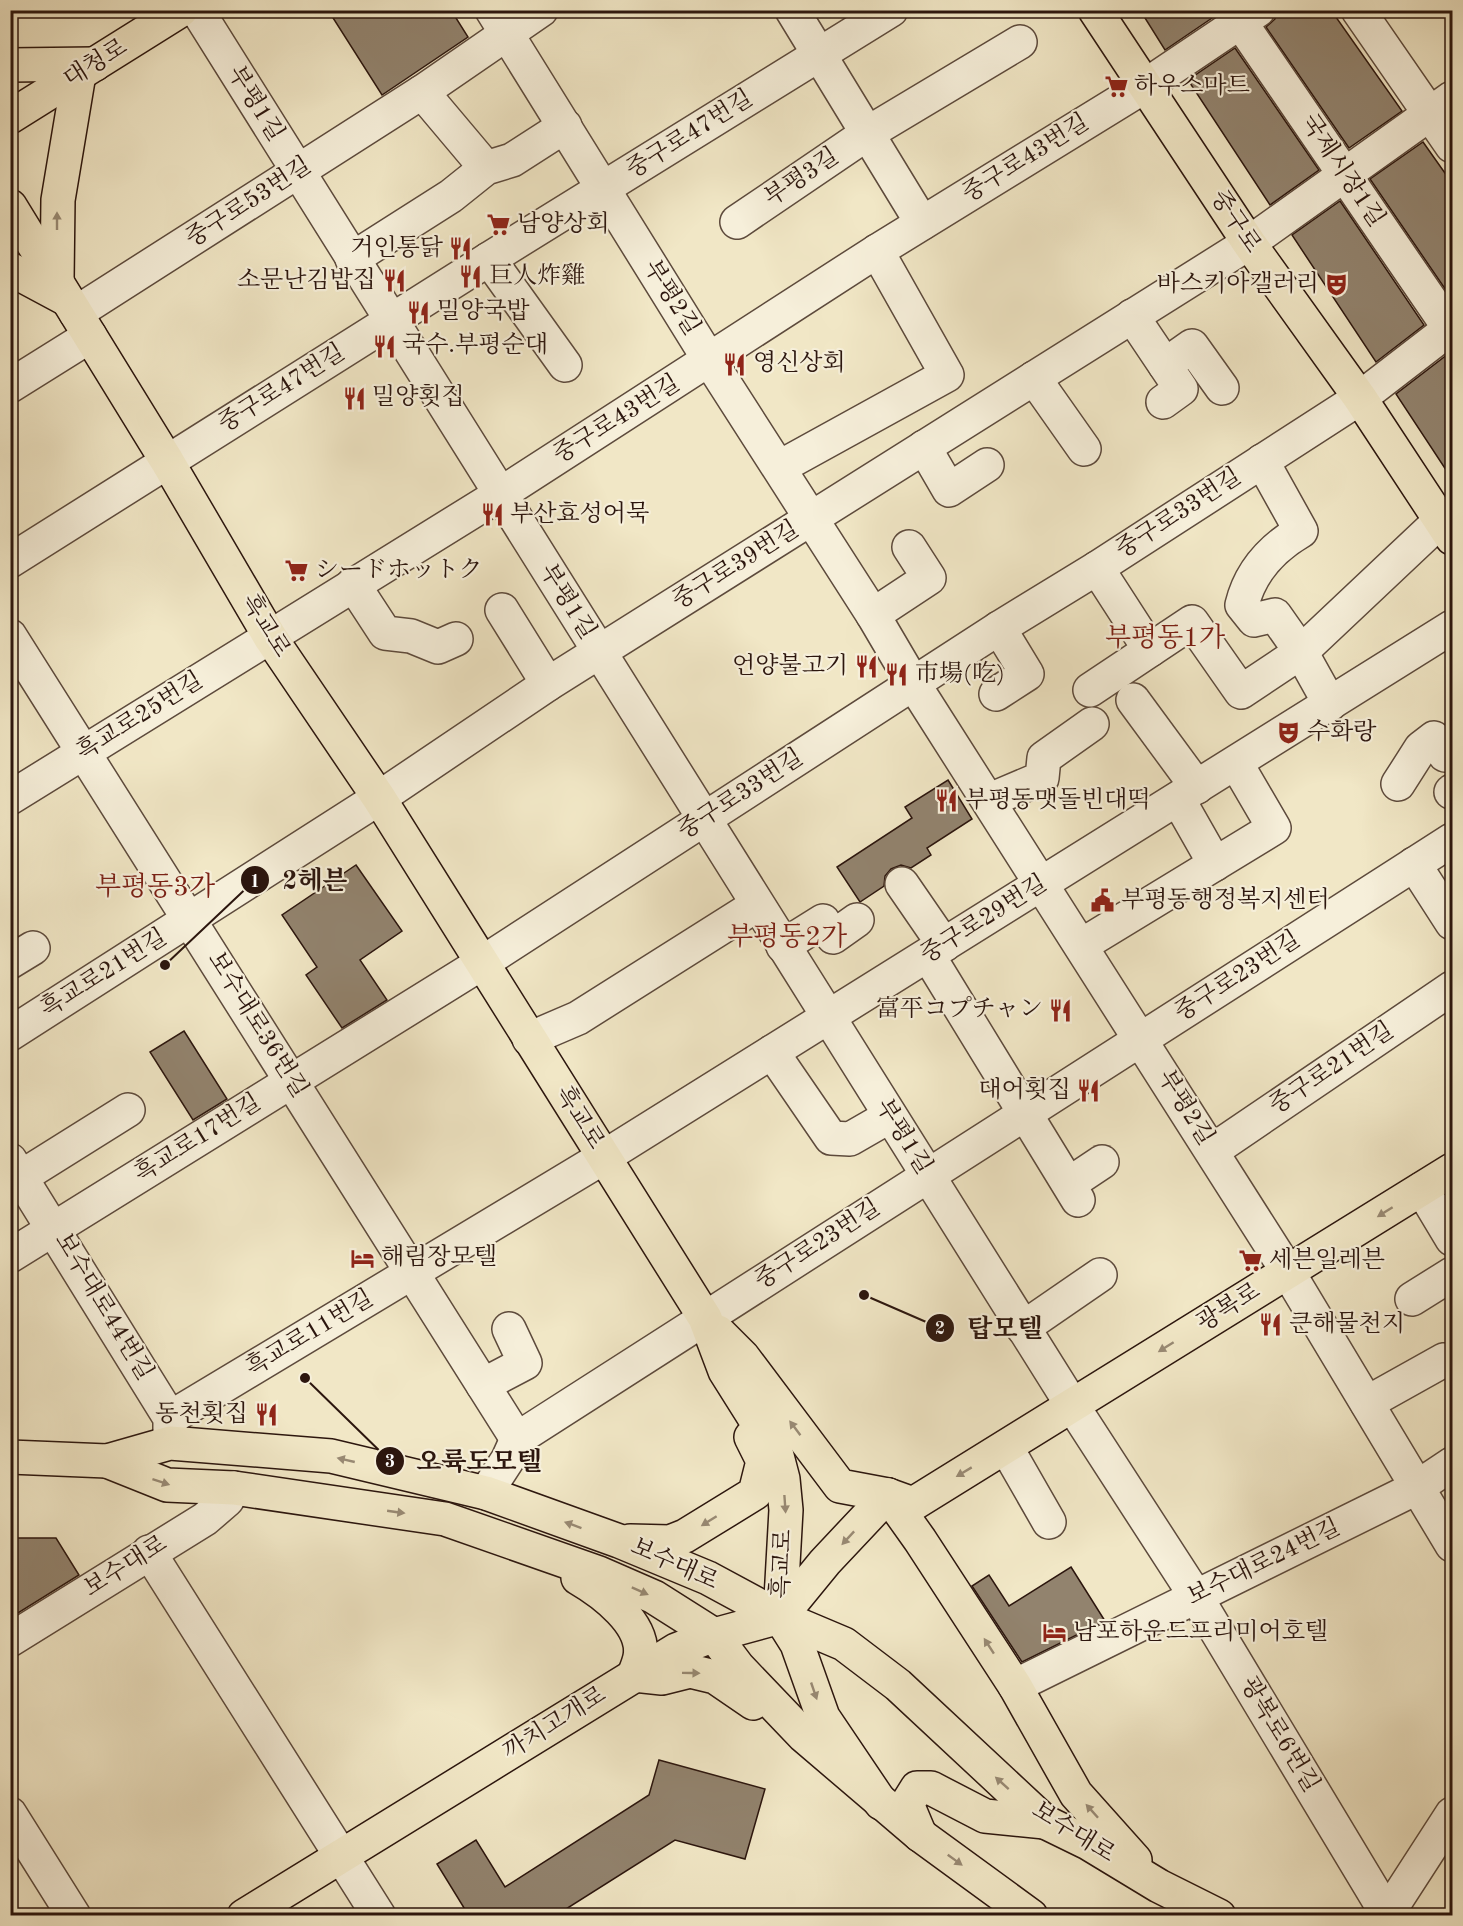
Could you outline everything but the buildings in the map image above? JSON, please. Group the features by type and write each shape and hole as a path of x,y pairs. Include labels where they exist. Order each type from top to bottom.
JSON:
{"main road":[{"name":"대청로","path":"10,117 181,10"},
{"name":"중구로","path":"1095,10 1249,243 1360,398 1447,529"},
{"path":"10,65 88,69 58,200 73,307"},
{"name":"흑교로","path":"10,206 167,460 270,637 379,798 705,1318 725,1371 776,1452 783,1479 786,1510 780,1617 797,1644 823,1717 881,1803"},
{"path":"10,269 73,307"},
{"name":"광복로","path":"888,1495 913,1504 1452,1170"},
{"name":"흑교로","path":"705,1318 743,1357 840,1486 888,1495"},
{"path":"619,1541 670,1542 685,1536 755,1492 763,1461 750,1435 725,1371"},
{"name":"보수대로","path":"107,1461 170,1430 331,1456 486,1493 619,1541 708,1578 780,1617 844,1644 898,1685 1045,1822 1088,1843 1159,1886 1219,1916"},
{"name":"보수대로","path":"10,1457 107,1461 167,1485 234,1488 445,1519 599,1573 654,1597 714,1635 738,1667 804,1736 881,1803 920,1835 1031,1916"},
{"path":"780,1617 825,1562 888,1495"},
{"name":"보수대로","path":"888,1495 920,1539 1015,1686 1076,1794 1159,1886"},
{"path":"521,1545 592,1586 621,1610 635,1631 641,1655 634,1675 662,1678 690,1671 715,1677 754,1704 795,1744 839,1781 881,1803"},
{"name":"까치고개로","path":"244,1916 676,1650 714,1635 780,1617"},
{"path":"920,1835 907,1804 917,1788 931,1788 985,1816 1045,1822"}],"street":[{"name":"부평1길","path":"197,10 499,495 1072,1405"},
{"name":"중구로53번길","path":"10,386 73,307 297,172 422,92 499,22 541,10"},
{"path":"792,10 922,223"},
{"name":"중구로47번길","path":"10,561 167,460 891,10"},
{"path":"1358,10 1442,107 1452,146"},
{"name":"중구로43번길","path":"270,637 710,361 877,251 1145,86 1244,14"},
{"name":"국제시장1길","path":"1244,14 1345,176 1452,329"},
{"name":"부평2길","path":"499,22 710,361 780,467 914,683 1288,1272 1452,1545"},
{"name":"부평3길","path":"736,222 868,134 1020,42"},
{"path":"422,92 486,168"},
{"name":"중구로39번길","path":"379,798 548,684 1249,243 1442,107"},
{"path":"352,259 451,196 486,168 512,160 565,126"},
{"path":"780,467 947,375 877,251"},
{"path":"489,259 565,364"},
{"path":"1132,316 1181,389 1163,402"},
{"name":"중구로33번길","path":"482,963 999,628 1097,568 1360,398 1452,329"},
{"path":"1165,365 1192,346 1222,388"},
{"path":"1034,378 1084,449"},
{"path":"924,447 949,490 987,465"},
{"name":"중구로33번길","path":"1262,460 1301,531 1281,542 1261,563 1246,588 1242,605 1254,620 1275,615 1301,652"},
{"name":"중구로","path":"1301,652 1447,529"},
{"path":"873,615 929,578 909,547"},
{"name":"중구로33번길","path":"1097,568 1150,650"},
{"path":"353,584 385,633 411,636 438,647 456,639"},
{"path":"502,610 548,684"},
{"path":"1090,690 1192,622 1241,692 1301,652 1330,704"},
{"name":"중구로29번길","path":"604,1157 1452,627"},
{"path":"996,694 1027,674 999,628"},
{"name":"보수대로36번길","path":"10,636 517,1439"},
{"name":"흑교로25번길","path":"10,798 270,637"},
{"path":"1133,700 1187,793 1215,864"},
{"path":"990,800 1042,778 1044,758 1092,724"},
{"path":"1398,784 1421,747 1434,738 1445,755 1452,750"},
{"path":"1082,945 1274,828 1236,763"},
{"name":"흑교로21번길","path":"10,1034 379,798"},
{"name":"중구로23번길","path":"517,1439 1452,840"},
{"path":"1414,864 1452,923"},
{"path":"902,884 1023,1114 1073,1192 1102,1162"},
{"path":"530,1039 578,1018 757,905"},
{"path":"783,946 823,921 833,937 857,920"},
{"name":"흑교로17번길","path":"28,1237 482,963"},
{"name":"중구로21번길","path":"1212,1151 1451,992"},
{"path":"772,1052 831,1138 850,1139 890,1116"},
{"name":"보수대로44번길","path":"128,1110 16,1168 28,1237 170,1430"},
{"name":"흑교로11번길","path":"170,1430 412,1272 604,1157"},
{"path":"1422,1189 1452,1239"},
{"path":"1412,1299 1452,1274"},
{"path":"1023,1328 1100,1275"},
{"path":"483,1385 525,1363 509,1329"},
{"path":"1367,1403 1444,1360"},
{"name":"광복로6번길","path":"1072,1405 1195,1595 1387,1915"},
{"path":"486,1493 508,1460 517,1439"},
{"path":"1006,1447 1049,1522"},
{"name":"보수대로24번길","path":"1015,1686 1195,1595 1416,1488 1452,1464"},
{"name":"보수대로","path":"10,1640 148,1552 205,1519 227,1500 234,1488"},
{"path":"148,1552 379,1916"},
{"path":"10,1814 74,1916"},
{"path":"1387,1915 1452,1814"},
{"path":"1159,1886 1181,1916"}],"place":[{"name":"하우스마트","path":"1116,87"},
{"name":"남양상회","path":"499,225"},
{"name":"거인통닭","path":"461,249"},
{"name":"巨人炸雞","path":"471,277"},
{"name":"소문난김밥집","path":"394,281"},
{"name":"바스키아갤러리","path":"1337,285"},
{"name":"밀양국밥","path":"419,312"},
{"name":"국수.부평순대","path":"384,346"},
{"name":"영신상회","path":"735,364"},
{"name":"밀양횟집","path":"354,398"},
{"name":"부산효성어묵","path":"492,515"},
{"name":"シードホットク","path":"297,571"},
{"name":"언양불고기","path":"866,667"},
{"name":"市場(吃)","path":"897,675"},
{"name":"수화랑","path":"1289,733"},
{"name":"부평동맷돌빈대떡","path":"947,801"},
{"name":"부평동행정복지센터","path":"1103,901"},
{"name":"2헤븐","path":"165,965"},
{"name":"富平コプチャン","path":"1061,1010"},
{"name":"대어횟집","path":"1089,1091"},
{"name":"해림장모텔","path":"363,1258"},
{"name":"세븐일레븐","path":"1251,1261"},
{"name":"탑모텔","path":"864,1295"},
{"name":"큰해물천지","path":"1271,1325"},
{"name":"오륙도모텔","path":"305,1378"},
{"name":"동천횟집","path":"266,1415"},
{"name":"남포하운드프리미어호텔","path":"1055,1633"}],"district":[{"name":"부평동1가","path":"1165,638"},
{"name":"부평동3가","path":"155,887"},
{"name":"부평동2가","path":"787,937"}]}
